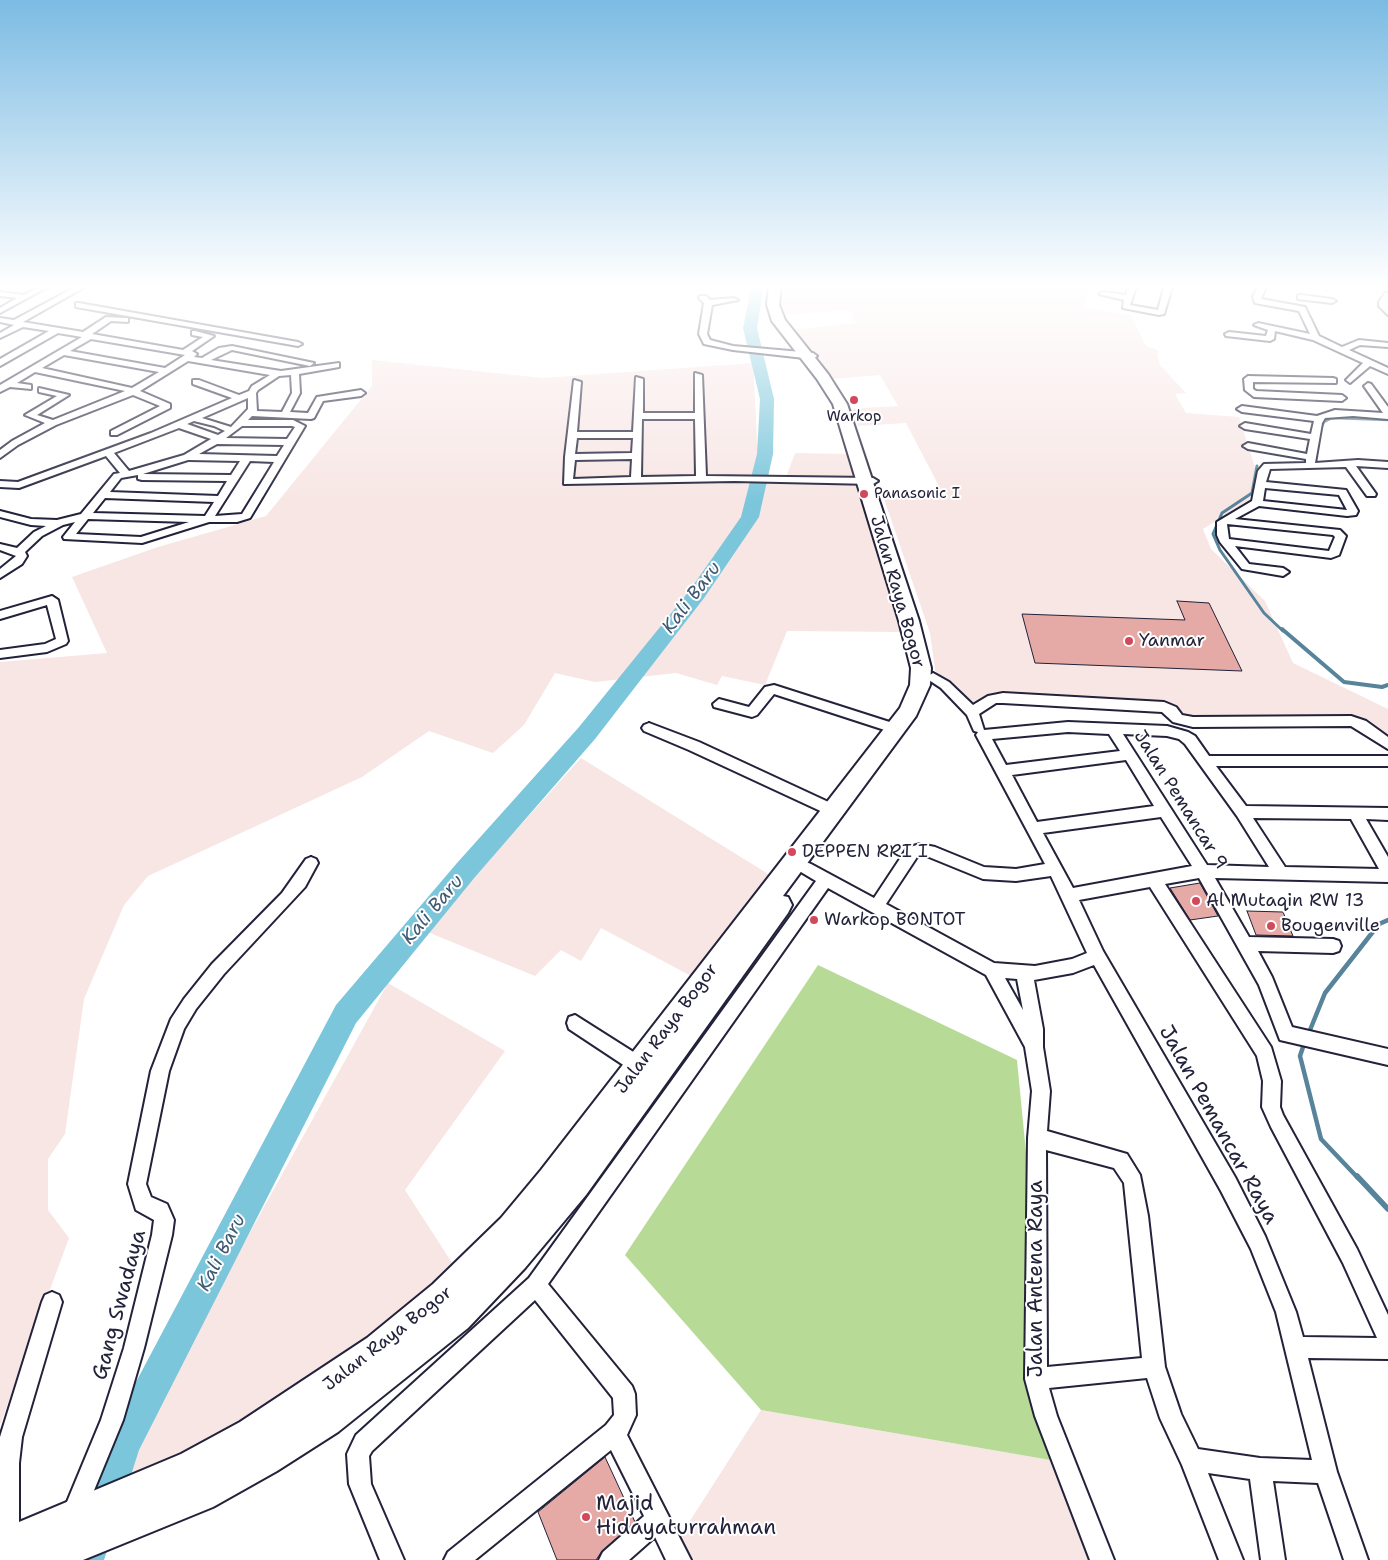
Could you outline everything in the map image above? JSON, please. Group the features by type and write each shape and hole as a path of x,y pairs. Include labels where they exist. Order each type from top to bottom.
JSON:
{"highway":[{"name":"Jalan Raya Bogor","path":"197,1481 253,1436 341,1377 402,1332 444,1296 512,1229 552,1181 640,1066 808,870 832,810 897,729 915,701 920,685 921,668 869,481 849,418 811,357"},
{"name":"Jalan Raya Bogor","path":"44,1539 197,1481 325,1419 405,1359 483,1290 575,1184 808,870 922,712 930,697 933,677 932,664 920,622 869,481"}],"street":[{"path":"3,387 53,357"},
{"path":"88,357 168,371"},
{"path":"2,453 15,443 53,423 134,391 168,371 184,357"},
{"path":"191,357 204,361 277,374 295,373 336,365"},
{"path":"204,361 211,357"},
{"path":"278,357 310,363"},
{"path":"1359,357 1388,371"},
{"path":"1350,380 1369,362"},
{"path":"34,369 134,391 167,406 114,433"},
{"path":"285,414 296,393 295,373"},
{"path":"0,484 19,485 108,452 252,393 259,385 277,374"},
{"path":"698,375 701,479"},
{"path":"636,480 639,379"},
{"path":"1342,398 1254,394 1249,390 1248,379 1331,381 1353,413"},
{"path":"196,382 239,398"},
{"path":"577,382 568,482 734,478 869,481"},
{"path":"1368,386 1388,415"},
{"path":"3,387 28,387"},
{"path":"42,390 64,395 30,415 53,423"},
{"path":"247,458 208,519 156,536 131,540 68,537 102,495 122,475 148,470 187,457 236,427 251,412 254,406 252,393"},
{"path":"311,416 320,399 361,393"},
{"path":"1242,409 1286,415 1321,417 1353,413 1388,415"},
{"path":"251,412 325,416"},
{"path":"638,416 698,416"},
{"path":"1310,462 1314,437 1321,417"},
{"path":"19,552 38,534 59,523 85,516 237,519 246,516 292,442 300,426 299,423 236,427 192,418"},
{"path":"178,424 217,440 292,442"},
{"path":"1245,426 1314,437"},
{"path":"572,435 637,435"},
{"path":"1248,446 1310,462"},
{"path":"108,452 122,475"},
{"path":"570,457 637,456"},
{"path":"187,457 281,459"},
{"path":"1256,504 1264,468 1267,466 1310,462 1388,465"},
{"path":"1349,464 1371,494"},
{"path":"122,475 234,478"},
{"path":"1260,485 1342,492 1353,511 1347,513 1256,504 1224,521 1222,529 1225,542 1246,567 1283,572"},
{"path":"102,495 220,499"},
{"path":"0,514 31,522 59,523"},
{"path":"156,536 170,517"},
{"path":"1224,521 1336,532 1341,536 1335,553 1332,555 1225,542"},
{"path":"0,547 19,552 22,556 18,562 0,574"},
{"path":"0,615 52,600 62,641 47,648 0,654"},
{"name":"Jalan Pemancar Raya","path":"933,677 945,685 972,712 1069,895 1097,956 1228,1184 1276,1285 1296,1347 1326,1472 1356,1560"},
{"path":"719,704 745,712 752,712 769,690 774,689 897,729"},
{"path":"972,712 993,699 1003,698 1164,707 1171,710 1178,718 1193,722 1351,721 1361,724 1388,744"},
{"path":"981,731 1068,727 1114,731 1167,732 1183,735 1190,740 1242,812 1281,873"},
{"path":"649,728 694,746 832,810"},
{"name":"Jalan Pemancar 9","path":"1114,731 1202,871 1245,944 1266,982 1283,1031 1286,1034 1388,1057"},
{"path":"1003,772 1128,755"},
{"path":"1205,761 1388,760"},
{"path":"1034,828 1163,811"},
{"path":"1242,812 1388,814"},
{"path":"1356,815 1388,871"},
{"path":"876,906 912,852 920,850 930,851 983,873 1016,875 1055,869"},
{"name":"Gang Swadaya","path":"44,1539 112,1420 134,1348 164,1220 160,1211 152,1210 143,1202 137,1184 143,1146 160,1071 177,1025 190,1004 218,969 287,898 300,882 311,863"},
{"path":"392,1560 360,1484 358,1454 364,1443 536,1285 808,870 992,970 1024,973 1073,966 1097,956"},
{"path":"1069,895 1202,871 1388,876"},
{"path":"1154,880 1265,1053 1272,1081 1271,1107 1285,1140 1350,1256 1387,1336 1388,1344 1386,1349 1296,1347"},
{"path":"1245,944 1333,946"},
{"name":"Jalan Antena Raya","path":"992,970 1034,1047"},
{"name":"Jalan Antena Raya","path":"1024,973 1035,1029 1034,1047 1041,1091 1037,1138 1036,1379 1046,1416 1102,1560"},
{"path":"575,1023 640,1066"},
{"path":"1037,1138 1106,1156 1120,1162 1126,1168 1132,1182 1138,1216 1154,1368 1171,1418 1191,1459 1231,1560"},
{"path":"456,1560 614,1433 621,1424 625,1414 624,1394 536,1285"},
{"path":"44,1539 8,1463 11,1437 52,1302"},
{"path":"1036,1379 1154,1368"},
{"path":"614,1433 679,1560"},
{"path":"1191,1459 1260,1469 1326,1472"},
{"path":"1260,1469 1273,1560"},
{"path":"611,1560 658,1519"}],"shaded area":[{"path":"814,357 1158,357 1160,365 1186,393 1175,394 1186,413 1239,417 1258,477 1249,500 1203,529 1211,549 1265,601 1293,663 1388,709 1388,735 1382,737 1347,722 1180,725 1170,708 1004,697 963,706 936,676 930,633 882,493 941,490 906,423 858,426 849,409 898,406 880,375 832,379"},
{"path":"372,360 543,378 753,363 759,476 786,477 795,453 852,454 905,632 787,631 765,685 722,676 717,685 676,673 595,682 555,673 524,725 493,753 429,731 362,777 148,876 124,905 84,999 65,1134 48,1159 48,1210 69,1238 0,1425 0,662 107,653 72,577 158,547 266,516 372,386"},
{"path":"581,758 773,877 693,977 601,928 581,961 561,950 535,976 425,931"},
{"path":"388,983 505,1051 405,1190 458,1272 260,1432 122,1484 146,1420"},
{"path":"761,1410 1056,1461 1100,1560 694,1560 679,1538"}],"green space":[{"path":"818,965 1017,1060 1056,1461 761,1410 625,1255"}],"building":[{"name":"Yanmar","path":"1177,601 1209,603 1242,671 1035,663 1022,614 1185,620"},
{"name":"Al Mutaqin RW 13","path":"1200,883 1218,916 1190,920 1170,888"},
{"name":"Bougenville","path":"1247,911 1283,912 1293,936 1256,935"},
{"name":"Majid Hidayaturrahman","path":"605,1457 635,1522 602,1551 596,1560 557,1560 538,1512"}],"waterway":[{"name":"Kali Baru","path":"85,1560 123,1444 346,1014 466,870 587,733 697,594 750,517 765,454 767,399 756,357"},
{"path":"1320,431 1324,422 1332,418 1388,420"},
{"path":"1257,466 1252,493 1222,513 1213,534 1220,550 1264,613 1283,631"},
{"path":"1282,629 1344,682 1382,687 1388,685"},
{"path":"1308,1035 1325,993 1379,924 1388,920"},
{"path":"1305,1041 1300,1056 1321,1139 1358,1178"},
{"path":"1357,1176 1388,1209"}],"place":[{"name":"Warkop","path":"854,400"},
{"name":"Panasonic I","path":"864,494"},
{"name":"Yanmar","path":"1129,641"},
{"name":"DEPPEN RRI I","path":"792,852"},
{"name":"Al Mutaqin RW 13","path":"1196,901"},
{"name":"Warkop BONTOT","path":"814,920"},
{"name":"Bougenville","path":"1271,926"},
{"name":"Majid Hidayaturrahman","path":"586,1517"}]}
